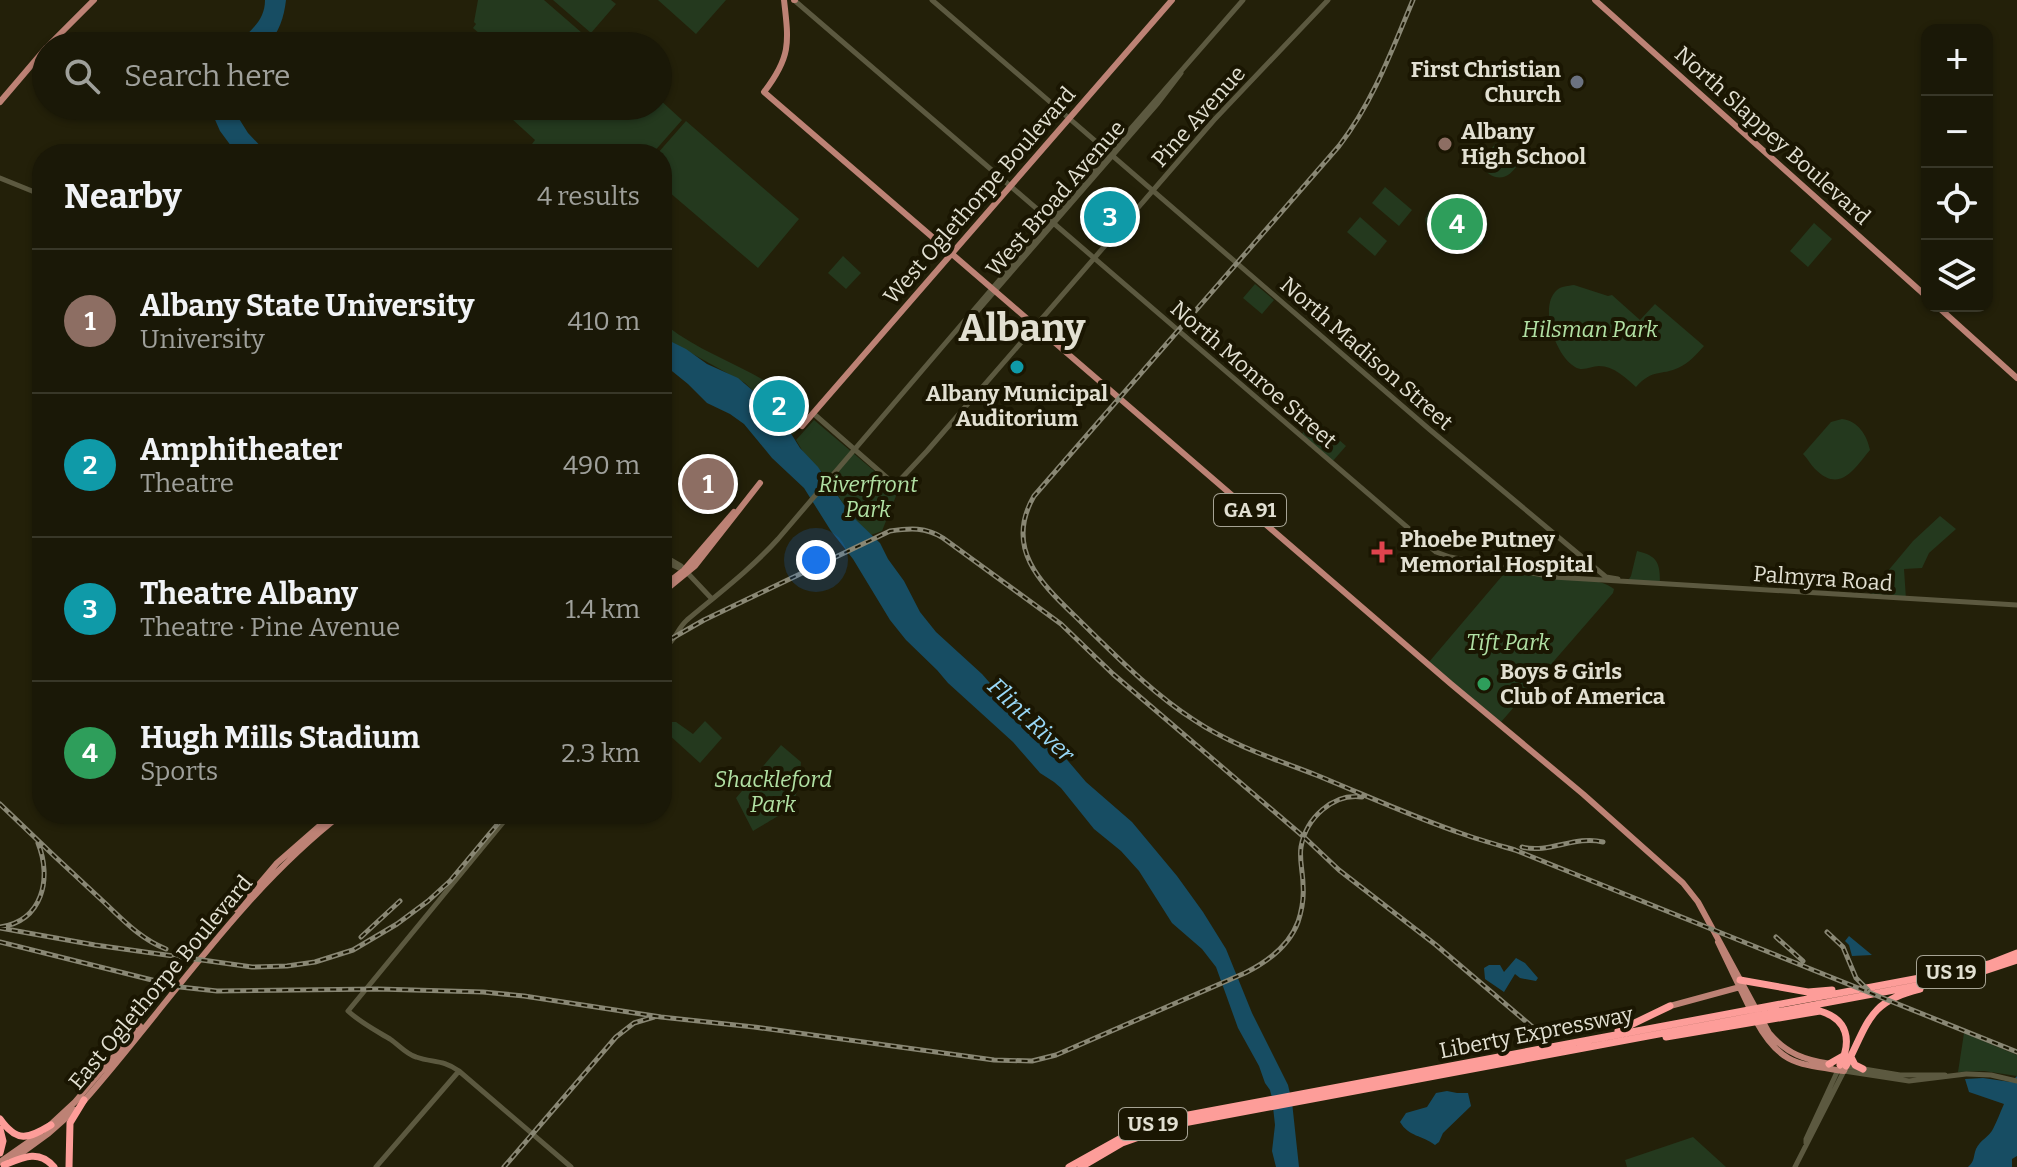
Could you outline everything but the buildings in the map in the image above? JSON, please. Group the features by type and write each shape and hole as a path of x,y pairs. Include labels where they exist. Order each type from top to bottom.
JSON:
{"highway":[{"name":"Liberty Expressway","path":"1436,1072 1542,1050 1574,1049 1849,998 1979,966 2017,953"},
{"name":"Liberty Expressway","path":"1891,987 1969,976 2017,961"},
{"path":"1739,983 1808,992 1891,987 1885,1002 1866,1024 1842,1068"},
{"name":"Liberty Expressway","path":"1768,1013 1836,992"},
{"path":"1542,1050 1615,1032 1653,1010 1670,1006"},
{"path":"1768,1013 1825,1012 1841,1023 1853,1063 1863,1069"},
{"name":"Liberty Expressway","path":"1069,1167 1103,1146 1142,1128 1183,1116 1436,1072 1584,1041 1745,1017"},
{"path":"1826,1066 1849,1053"},
{"path":"69,1167 70,1123 84,1100"},
{"name":"Liberty Expressway","path":"1081,1167 1122,1143 1154,1131 1246,1107"},
{"path":"0,1119 9,1131 22,1137 34,1135 51,1125"},
{"path":"0,1129 3,1141 0,1153"},
{"path":"2,1165 33,1155 46,1159 54,1167"}],"main road":[{"path":"62,32 94,0"},
{"name":"North Madison Street","path":"932,0 1414,416 1606,577"},
{"name":"West Oglethorpe Boulevard","path":"814,414 1172,0"},
{"name":"West Broad Avenue","path":"672,642 685,622 764,553 788,527 1243,0"},
{"name":"Pine Avenue","path":"854,451 897,483 907,474 1214,120 1328,0"},
{"name":"North Slappey Boulevard","path":"1595,0 1921,292"},
{"name":"GA 91","path":"790,1 786,54 778,73 764,92 1583,794 1689,889 1766,1029 1779,1044 1801,1058 1842,1068"},
{"name":"North Monroe Street","path":"790,1 1436,552"},
{"path":"0,102 32,65"},
{"path":"0,178 32,191"},
{"path":"1944,312 2017,378"},
{"path":"803,427 814,414 854,451"},
{"path":"672,584 686,572 717,541 759,482 686,572 674,578"},
{"path":"717,541 717,534 730,516"},
{"name":"Palmyra Road","path":"1436,552 1545,576 2017,605"},
{"path":"672,562 681,566 712,599"},
{"path":"672,565 686,572"},
{"path":"672,565 676,571 674,578"},
{"name":"Palmyra Road","path":"1606,577 1626,582"},
{"name":"East Oglethorpe Boulevard","path":"204,952 265,876 321,824"},
{"name":"East Oglethorpe Boulevard","path":"2,1165 85,1092 276,872 330,824"},
{"path":"502,824 348,1011 410,1055 444,1062 459,1071 571,1167"},
{"path":"1726,991 1739,983"},
{"path":"1670,1006 1726,991 1739,983"},
{"name":"East Oglethorpe Boulevard","path":"2,1165 49,1133 84,1100 171,992"},
{"path":"1826,1066 1833,1081"},
{"path":"1842,1068 1924,1078"},
{"path":"1842,1068 1899,1080 1985,1074 2017,1081"},
{"path":"1806,1144 1833,1081 1842,1068"},
{"path":"1795,1167 1818,1123 1828,1121 1824,1111 1842,1068"},
{"path":"376,1167 459,1071"}],"green space":[{"path":"478,0 544,0 581,32 478,32 473,28"},
{"path":"553,0 611,0 616,4 590,32"},
{"path":"658,0 726,0 696,34"},
{"path":"672,111 682,120 661,144 532,144 535,140 513,120 672,120"},
{"path":"686,121 799,219 758,268 672,195 672,144 666,144"},
{"path":"1496,143 1520,161 1511,173 1501,178 1490,174 1479,164"},
{"path":"1385,187 1412,210 1399,226 1372,203"},
{"path":"1461,196 1480,204 1488,224 1482,244 1459,252 1437,241 1427,229 1425,219 1438,202"},
{"path":"1360,217 1387,241 1375,256 1347,232"},
{"path":"1814,223 1832,239 1808,267 1790,251"},
{"path":"843,256 861,273 846,289 828,273"},
{"path":"1255,284 1274,300 1262,314 1243,298"},
{"name":"Hilsman Park","path":"1574,285 1612,295 1640,320 1655,304 1704,346 1682,366 1652,375 1636,387 1610,368 1575,367 1556,342 1549,319 1549,307 1557,290"},
{"path":"672,330 777,388 808,416 793,435 782,419 745,383 672,343"},
{"path":"1315,419 1346,446 1332,462 1301,435"},
{"path":"1842,419 1861,430 1870,450 1846,476 1832,479 1815,469 1803,454 1831,422"},
{"name":"Riverfront Park","path":"814,420 898,491 882,531 871,535 851,515 823,473 805,455 796,440"},
{"path":"1940,516 1956,529 1929,553 1922,568 1904,569 1906,599 1869,597 1913,541"},
{"path":"1637,551 1654,558 1660,584 1627,582"},
{"name":"Tift Park","path":"1508,569 1579,577 1614,589 1501,722 1429,662"},
{"path":"705,721 722,738 700,763 672,738 672,722 693,734"},
{"name":"Shackleford Park","path":"781,745 801,762 795,799 785,811 753,831 736,798"},
{"path":"1964,1033 2017,1055 2017,1076 1984,1071 1958,1072"},
{"path":"1693,1137 1726,1167 1627,1167 1625,1160"}],"water":[{"path":"265,0 286,0 276,32 250,32 259,20"},
{"path":"215,120 240,120 258,144 230,144"},
{"path":"672,342 707,364 738,378 782,419 851,515 880,543 920,612 936,632 1057,748 1086,782 1132,822 1177,876 1226,949 1252,1013 1288,1085 1299,1167 1276,1167 1272,1151 1275,1125 1270,1090 1238,1028 1216,967 1202,949 1172,923 1139,871 1094,829 1061,788 1040,773 1013,742 906,640 804,488 772,458 744,424 707,403 672,371"},
{"path":"1849,936 1872,955 1852,956 1845,941"},
{"path":"1516,958 1525,963 1538,978 1536,981 1515,974 1504,992 1485,979 1484,968 1500,965 1504,972"},
{"path":"2017,1076 2017,1156 2012,1159 2012,1167 1968,1167 1976,1149 1993,1129 2004,1104 1969,1092 1965,1079 2011,1082"},
{"path":"1436,1093 1468,1093 1471,1106 1435,1145 1412,1133 1400,1122 1406,1113 1427,1107"}],"railway":[{"path":"1413,0 1372,94 1339,146 1034,496 1023,533 1031,565 1052,593 1134,673 1178,709 1223,737 1407,813 1515,850 2017,1052"},
{"path":"672,638 890,531 918,529 937,534 1061,624 1113,674 1339,870 1436,945 1536,1030"},
{"path":"0,942 180,987 217,991 378,989 483,992 994,1060 1032,1061 1056,1055 1245,973 1269,958 1289,939 1299,917 1303,894 1301,852 1309,826 1331,803 1362,797"},
{"path":"0,804 126,923 166,949"},
{"path":"0,928 252,967 315,962 353,950 428,901 450,881 498,824"},
{"path":"1522,847 1532,849 1582,841 1603,842"},
{"path":"0,927 26,916 40,896 44,870 38,843"},
{"path":"361,937 400,901"},
{"path":"1827,932 1843,947 1856,978 1868,990"},
{"path":"1776,937 1803,961"},
{"path":"504,1167 616,1037 634,1023 654,1017"}],"place":[{"name":"First Christian Church","path":"1577,82"},
{"name":"Albany High School","path":"1445,144"},
{"name":"Theatre Albany","path":"1110,217"},
{"name":"Hugh Mills Stadium","path":"1457,224"},
{"name":"Albany Municipal Auditorium","path":"1017,367"},
{"name":"Amphitheater","path":"779,406"},
{"name":"Albany State University","path":"708,484"},
{"name":"Phoebe Putney Memorial Hospital","path":"1382,552"},
{"name":"Boys & Girls Club of America","path":"1484,684"}],"district":[{"name":"Albany","path":"1022,328"}],"water label":[{"name":"Flint River","path":"1031,720"}]}
